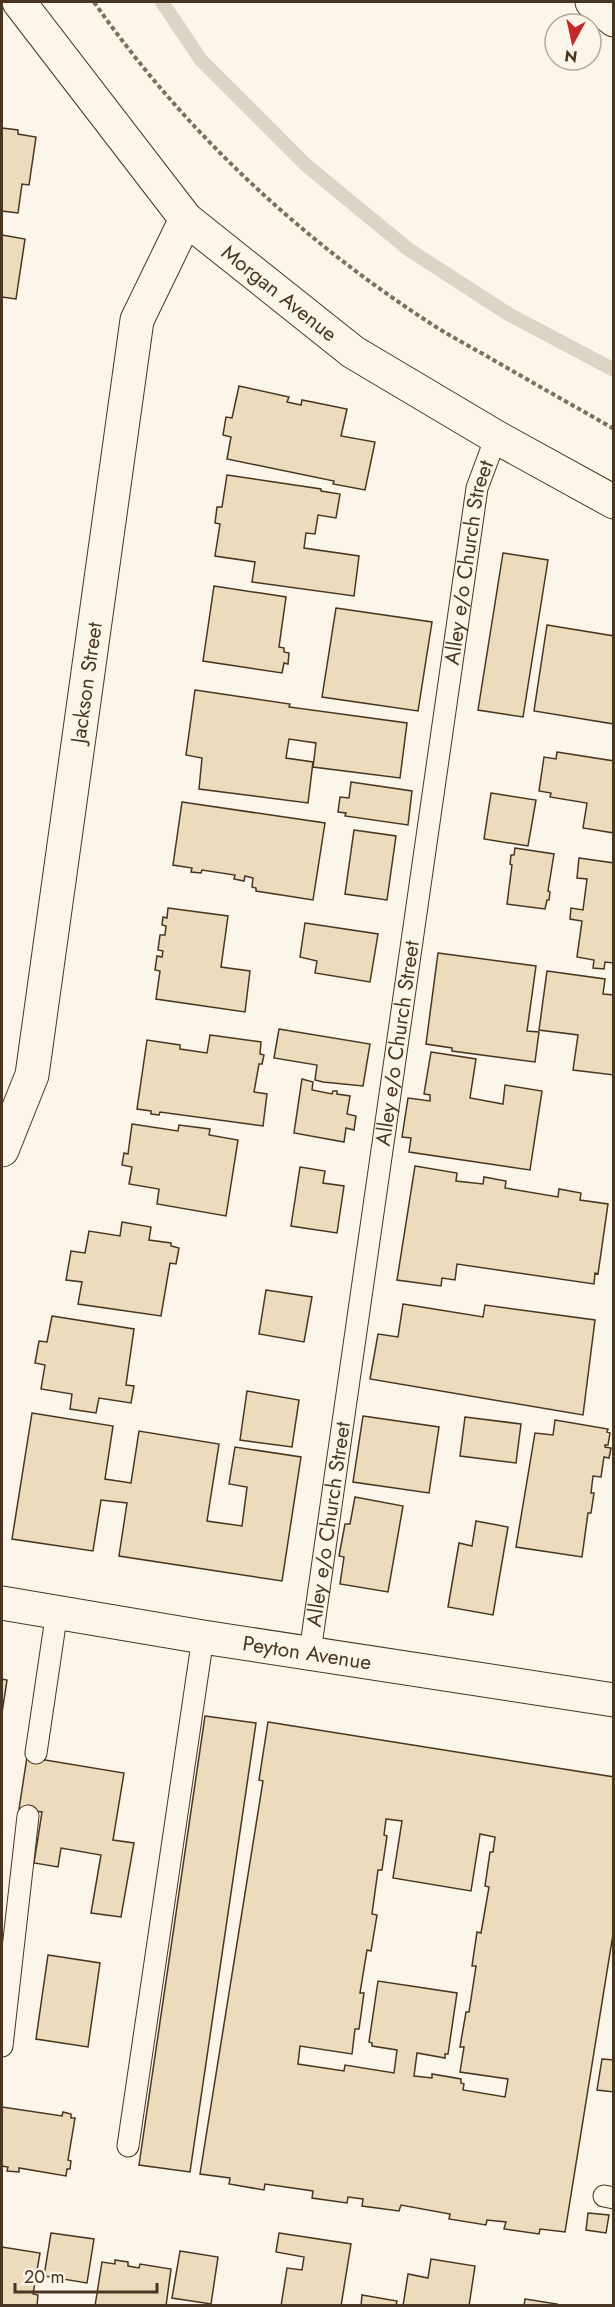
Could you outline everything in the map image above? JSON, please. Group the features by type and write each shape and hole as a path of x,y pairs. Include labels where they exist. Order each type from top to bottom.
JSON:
{"main road":[{"name":"Morgan Avenue","path":"19,2 186,219 353,352 496,437 614,502"},
{"path":"592,2 614,20"},
{"name":"Jackson Street","path":"2,1150 32,1075 137,320 186,219"},
{"name":"Peyton Avenue","path":"2,1603 203,1637 614,1700"}],"lane":[{"name":"Alley e/o Church Street","path":"310,1652 477,488 496,437"},
{"path":"36,1753 57,1611"},
{"path":"128,2146 203,1637"},
{"path":"2,2046 28,1816"}],"path":[{"path":"94,2 120,39 193,127 268,200 357,273 434,326 614,429"}],"building":[{"path":"2,128 18,130 18,134 36,137 29,185 22,184 18,213 2,211"},
{"path":"2,235 25,239 16,299 2,297"},
{"path":"239,386 289,397 287,402 301,405 302,400 347,409 341,436 375,442 365,490 333,484 334,481 227,459 231,437 223,435 226,417 232,418"},
{"path":"227,475 340,494 336,518 318,515 315,534 306,533 304,548 359,556 354,596 252,582 255,562 215,556 220,524 215,523 217,507 222,507"},
{"path":"503,553 548,560 523,717 478,710"},
{"path":"214,586 286,597 279,647 289,653 288,664 284,663 282,673 203,661"},
{"path":"336,608 432,622 418,711 322,697"},
{"path":"547,625 614,636 614,724 534,711"},
{"path":"195,690 290,704 289,707 407,723 400,778 313,767 316,743 289,739 286,758 313,762 308,803 199,789 202,758 186,755"},
{"path":"557,752 614,761 614,833 583,828 587,803 550,797 551,793 539,791 544,757 556,759"},
{"path":"351,782 412,791 408,825 345,816 346,813 338,812 340,797 349,798"},
{"path":"491,793 536,800 528,846 484,839"},
{"path":"182,802 325,823 313,900 256,891 256,888 252,887 253,878 245,876 244,881 234,879 235,875 202,870 201,873 191,872 192,868 173,865"},
{"path":"354,830 396,836 387,900 345,894"},
{"path":"515,848 554,854 548,891 550,892 549,900 547,900 545,909 507,904 512,865 510,864 511,855 514,855"},
{"path":"579,858 614,863 614,963 605,962 604,969 593,968 594,960 577,957 582,921 570,919 571,908 583,910 587,879 577,878"},
{"path":"168,908 228,916 221,967 250,971 245,1012 156,999 160,971 155,970 157,956 162,957 163,951 158,950 160,935 165,935 166,926 162,925 163,917 167,918"},
{"path":"305,923 378,934 370,982 315,973 317,961 300,957"},
{"path":"438,953 536,966 527,1031 539,1032 535,1062 452,1051 452,1048 426,1044"},
{"path":"547,971 605,979 603,994 614,995 614,1075 573,1070 578,1035 539,1030"},
{"path":"279,1029 370,1044 363,1086 315,1080 317,1065 274,1058"},
{"path":"210,1035 261,1042 260,1054 264,1055 262,1064 259,1064 254,1092 267,1094 263,1126 160,1112 159,1115 151,1114 151,1111 137,1109 147,1040 180,1045 180,1049 207,1053"},
{"path":"431,1052 476,1059 470,1098 503,1104 505,1085 542,1091 530,1170 409,1152 411,1138 402,1137 408,1098 430,1101 430,1095 424,1094"},
{"path":"302,1079 313,1082 312,1090 332,1094 333,1091 337,1091 337,1094 350,1096 347,1114 356,1116 354,1130 346,1128 344,1142 294,1133"},
{"path":"132,1124 178,1131 179,1125 210,1129 209,1135 238,1140 226,1216 157,1204 159,1189 129,1184 132,1167 122,1165 124,1153 128,1154"},
{"path":"415,1166 457,1173 456,1181 483,1184 484,1177 506,1181 505,1188 558,1197 559,1189 581,1193 580,1200 608,1204 598,1274 595,1273 594,1284 457,1264 455,1280 442,1278 441,1286 397,1280"},
{"path":"300,1167 325,1171 323,1183 344,1186 337,1233 291,1226"},
{"path":"122,1222 151,1227 149,1240 171,1243 171,1246 179,1248 176,1264 170,1263 161,1316 78,1304 82,1282 66,1280 71,1251 85,1253 89,1231 120,1236"},
{"path":"266,1290 312,1297 304,1342 259,1334"},
{"path":"403,1304 483,1317 485,1305 595,1320 583,1415 370,1379 378,1334 398,1337"},
{"path":"52,1316 134,1329 126,1385 134,1386 131,1403 99,1398 96,1413 70,1409 72,1394 41,1389 45,1365 35,1363 39,1341 47,1342"},
{"path":"247,1391 299,1400 292,1447 240,1440"},
{"path":"32,1413 113,1426 105,1479 131,1483 139,1431 219,1444 207,1521 242,1526 247,1487 229,1484 235,1447 301,1457 282,1581 119,1556 127,1503 101,1500 93,1551 12,1539"},
{"path":"363,1416 439,1427 429,1493 353,1482"},
{"path":"465,1417 521,1424 516,1463 460,1456"},
{"path":"555,1420 608,1429 607,1432 610,1433 608,1445 605,1445 611,1448 609,1458 604,1457 601,1477 593,1476 591,1493 594,1493 591,1513 588,1513 582,1557 516,1547 535,1433 553,1435"},
{"path":"355,1497 403,1506 388,1592 340,1584 344,1557 339,1556 345,1524 350,1524"},
{"path":"476,1521 508,1527 493,1615 448,1607 459,1543 472,1546"},
{"path":"2,1679 7,1680 2,1713"},
{"path":"205,1716 256,1723 190,2172 139,2165"},
{"path":"268,1722 614,1777 614,1928 565,2232 540,2229 539,2234 504,2229 506,2222 487,2220 486,2225 449,2219 450,2214 401,2205 399,2211 362,2206 363,2199 348,2197 347,2203 312,2198 313,2191 265,2184 264,2190 229,2184 230,2178 200,2174 263,1781 259,1780","holes":["386,1819 402,1821 393,1878 471,1891 480,1834 495,1837 493,1852 490,1852 485,1886 489,1887 481,1933 477,1932 472,1966 476,1966 469,2012 466,2012 460,2047 464,2047 460,2072 508,2079 505,2097 463,2090 464,2084 461,2083 461,2079 432,2074 432,2078 414,2076 417,2053 445,2058 445,2054 448,2054 457,1993 378,1981 369,2042 372,2046 397,2050 394,2073 345,2065 344,2071 298,2064 300,2046 352,2054 355,2029 359,2029 364,1993 360,1993 367,1950 371,1951 377,1915 372,1914 378,1870 382,1870 387,1836 384,1835"]},
{"path":"27,1757 124,1773 113,1840 134,1843 121,1917 91,1913 101,1855 61,1848 58,1867 34,1863 42,1812 19,1809"},
{"path":"48,1955 100,1963 88,2047 36,2039"},
{"path":"602,2059 614,2060 614,2092 597,2090"},
{"path":"2,2107 62,2116 63,2112 75,2118 68,2160 71,2161 70,2169 67,2169 66,2176 19,2168 19,2172 7,2171 8,2167 2,2166"},
{"path":"588,2213 609,2215 606,2233 586,2230"},
{"path":"51,2233 94,2239 87,2283 44,2276"},
{"path":"279,2233 351,2244 341,2306 281,2306 287,2268 302,2270 304,2257 276,2252"},
{"path":"2,2247 40,2253 33,2294 38,2295 37,2306 2,2306"},
{"path":"180,2251 218,2257 211,2304 172,2298"},
{"path":"431,2259 475,2266 469,2306 403,2306 408,2274 428,2278"},
{"path":"115,2260 128,2262 128,2266 139,2268 140,2264 171,2269 166,2306 95,2306 102,2262 115,2264"},
{"path":"362,2295 397,2301 396,2306 361,2306"},
{"path":"525,2299 557,2304 556,2306 524,2306"}],"waterway":[{"path":"162,2 201,60 306,165 408,249 510,315 614,370"}]}
